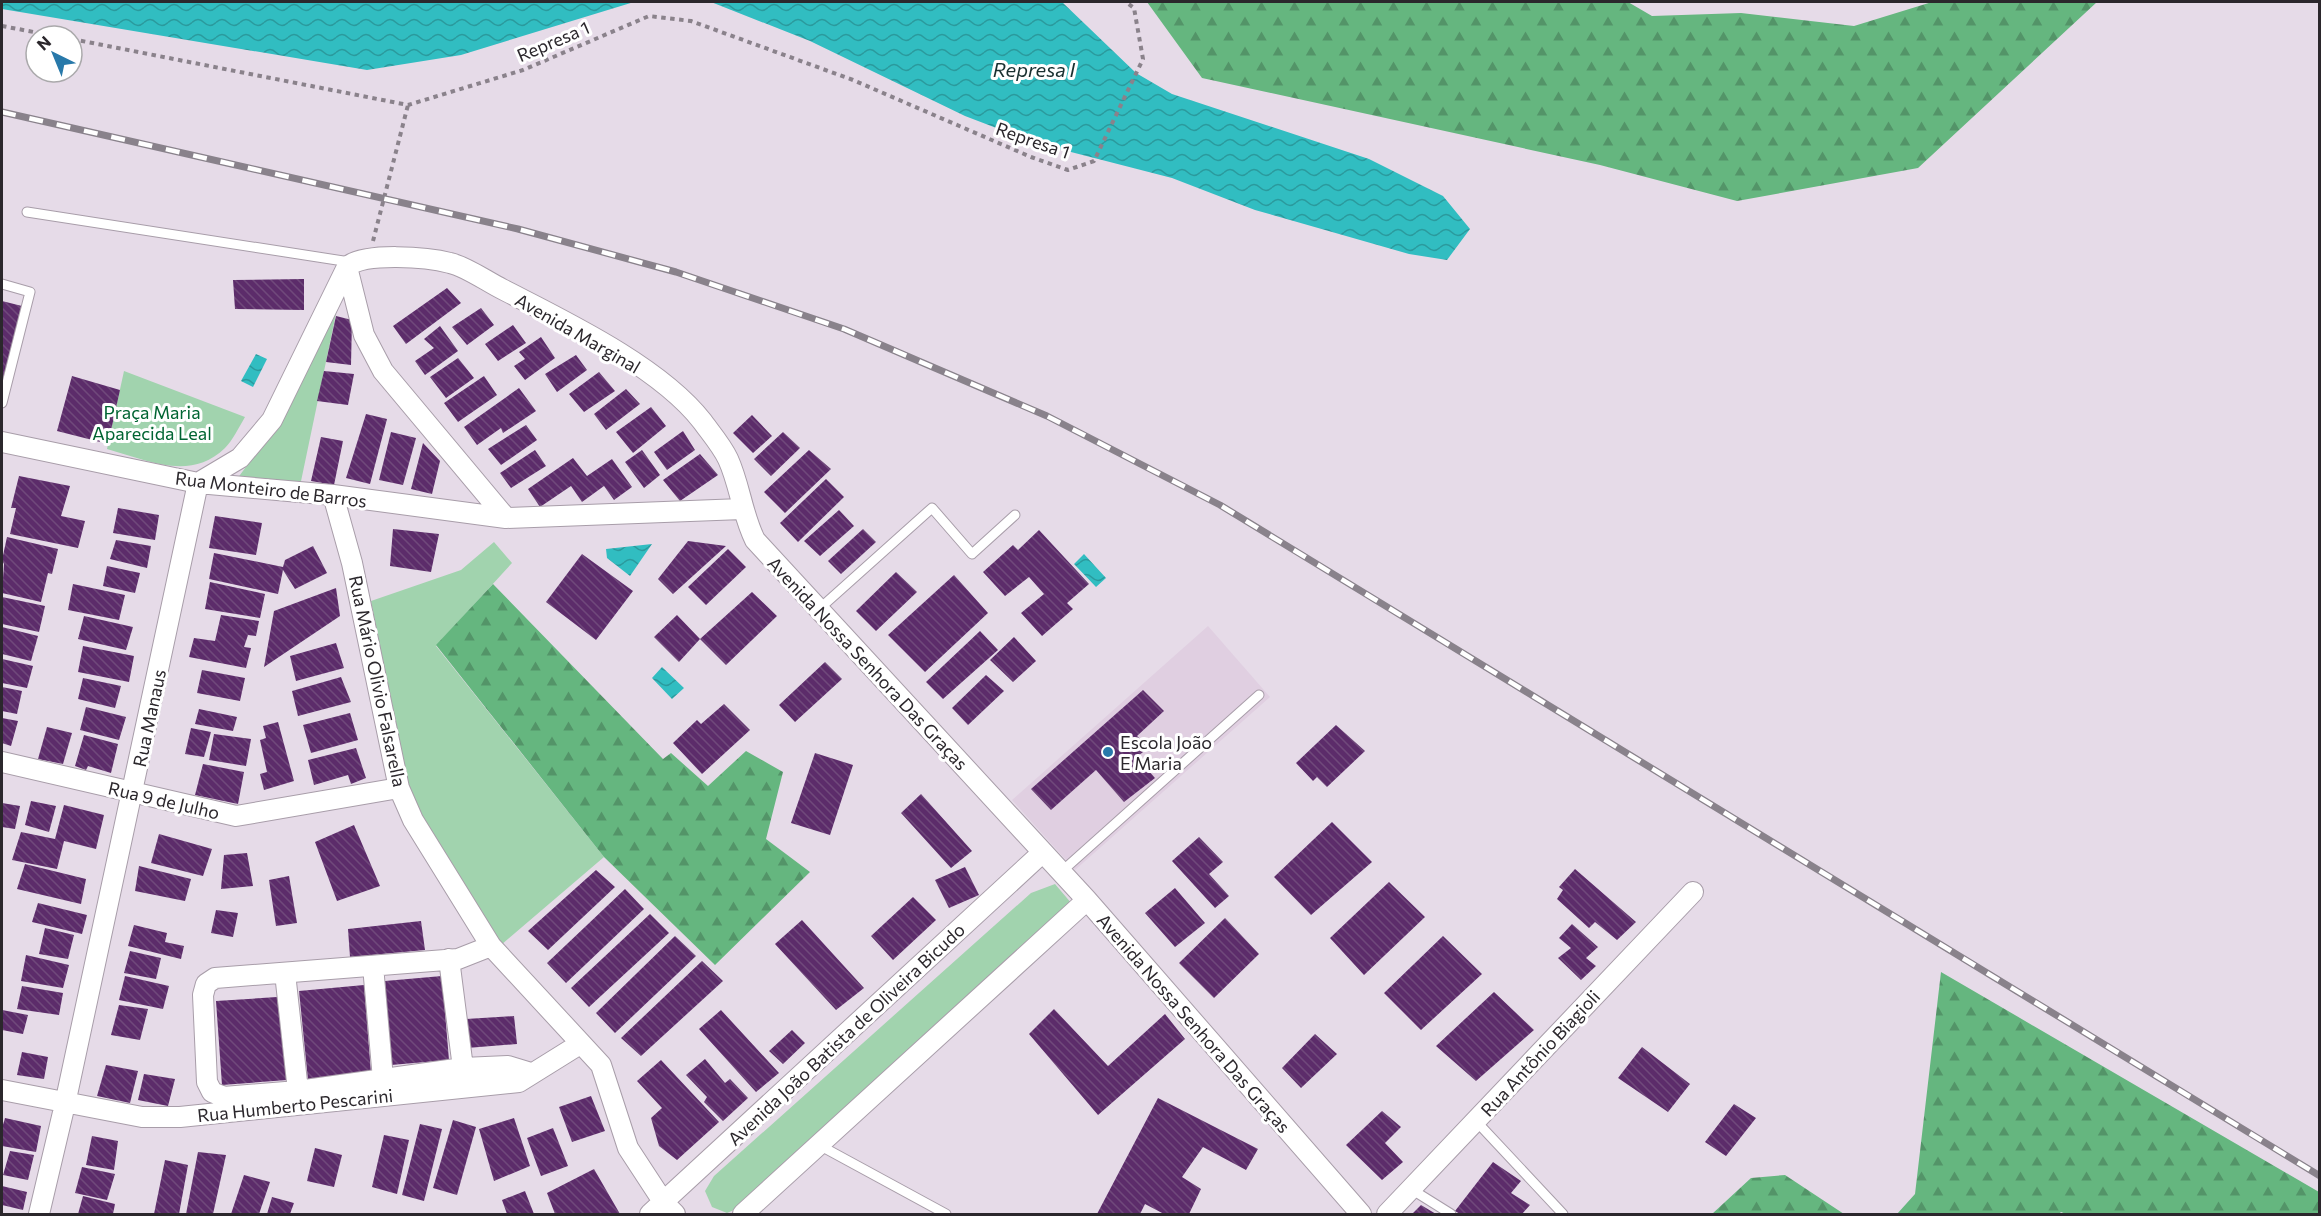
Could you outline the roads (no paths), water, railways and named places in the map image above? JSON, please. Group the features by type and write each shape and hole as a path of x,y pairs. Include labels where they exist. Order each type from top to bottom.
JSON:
{"street":[{"name":"Avenida Marginal","path":"356,263 402,258 451,263 568,324 658,379 679,396 728,458 742,509"},
{"path":"198,483 240,458 272,420 356,263"},
{"path":"356,263 364,335 376,361 507,518 742,509"},
{"name":"Rua Monteiro de Barros","path":"2,442 198,483 333,495 507,518"},
{"name":"Rua Manaus","path":"39,1215 133,792 198,483"},
{"name":"Rua Mário Olivio Falsarella","path":"333,495 352,563 399,788 413,820 491,946 601,1065 628,1148 663,1211"},
{"name":"Avenida Nossa Senhora Das Graças","path":"742,509 755,540 1087,900 1361,1215"},
{"name":"Rua 9 de Julho","path":"2,762 236,816 399,788"},
{"name":"Avenida João Batista de Oliveira Bicudo","path":"663,1211 1042,853"},
{"name":"Rua Antônio Biagioli","path":"1387,1215 1693,892"},
{"path":"743,1215 1087,900"},
{"path":"491,946 458,959 404,961 373,966 215,978 206,984 203,995 207,1082 212,1092 224,1097 298,1091 463,1068 508,1066 531,1073"},
{"path":"449,959 463,1068"},
{"path":"373,966 383,1079"},
{"path":"285,973 298,1091"},
{"name":"Rua Humberto Pescarini","path":"2,1090 65,1104 142,1117 180,1117 519,1082 580,1044"}],"lane":[{"path":"27,212 356,263"},
{"path":"2,284 30,292 2,403"},
{"path":"818,610 932,508 972,554 1016,515"},
{"path":"1060,873 1259,695"},
{"path":"1476,1121 1563,1215"},
{"path":"819,1145 946,1215"},
{"path":"1411,1189 1451,1215"}],"water":[{"path":"2,2 634,2 461,55 367,70 2,9"},
{"name":"Represa I","path":"711,2 1062,2 1136,73 1172,94 1369,159 1443,196 1470,229 1447,260 1409,254 1255,210 1172,178 1036,143 965,116 810,41"},
{"path":"256,354 267,359 253,387 241,381"},
{"path":"652,544 630,576 607,558 606,549"},
{"path":"1084,554 1106,578 1096,587 1074,564"},
{"path":"662,667 684,688 672,699 652,678"}],"railway":[{"path":"2,112 518,229 676,272 844,329 1047,416 1220,505 2320,1176"}],"place":[{"name":"Escola João E Maria","path":"1108,752"}],"park label":[{"name":"Praça Maria Aparecida Leal","path":"152,422"}]}
